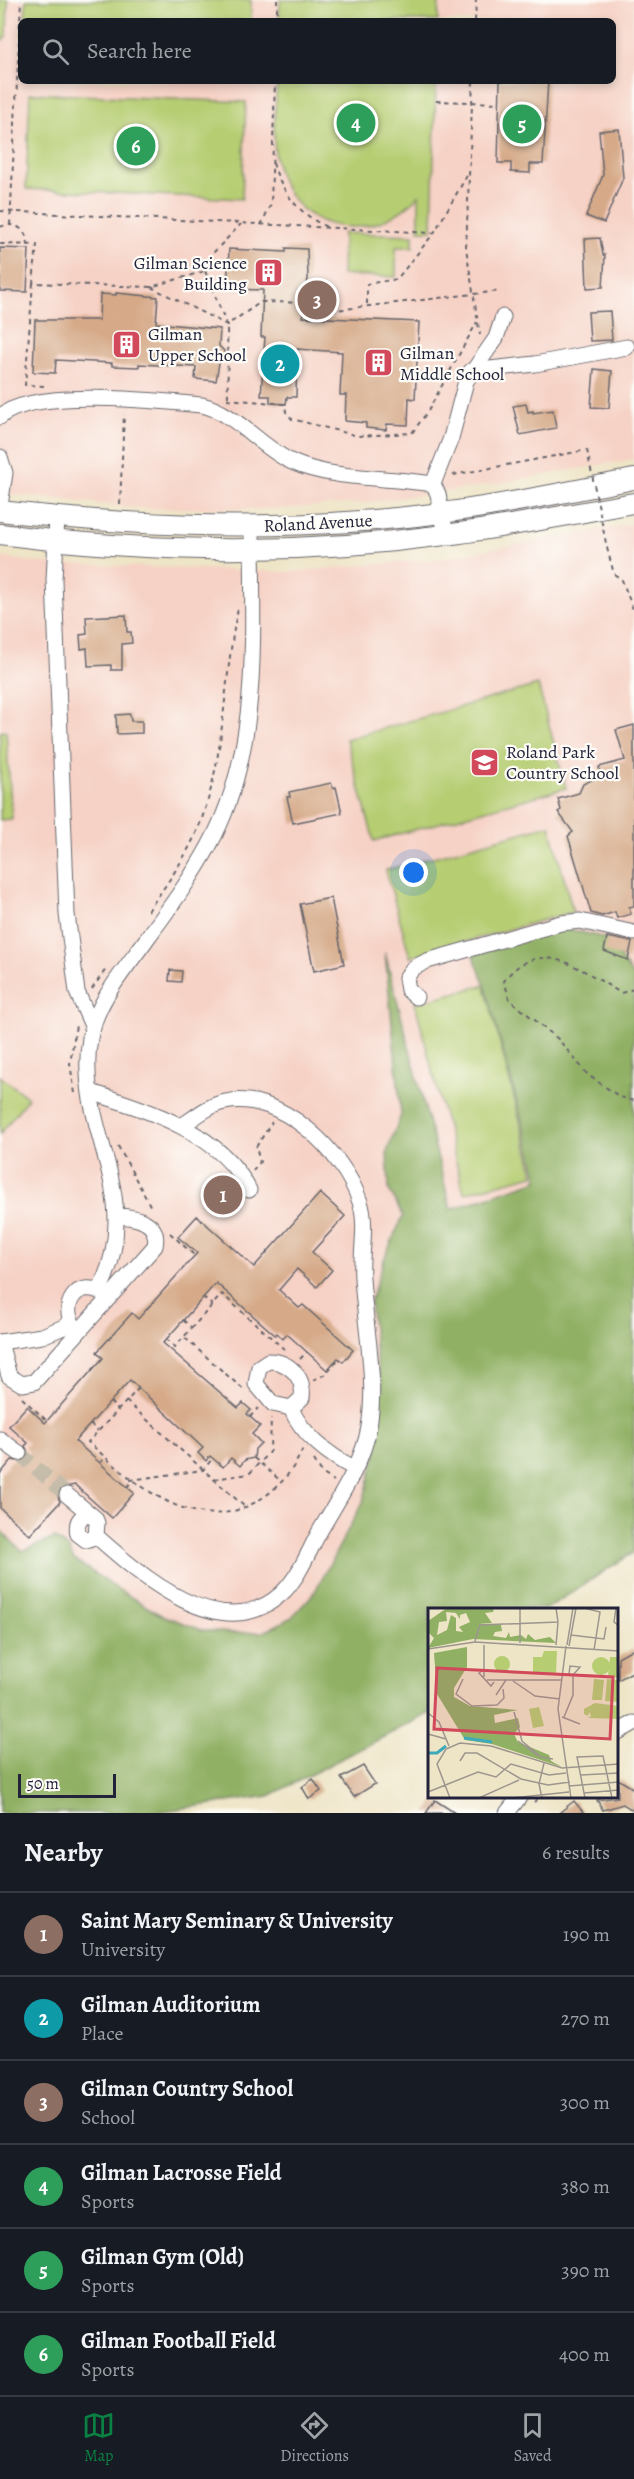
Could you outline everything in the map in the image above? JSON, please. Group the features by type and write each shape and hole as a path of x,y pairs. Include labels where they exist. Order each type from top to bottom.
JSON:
{"main road":[{"name":"Roland Avenue","path":"0,508 57,517 149,525 252,526 442,513 634,479"},
{"name":"Roland Avenue","path":"0,534 139,548 252,550 362,544 446,535 634,502"}],"street":[{"path":"446,535 436,478 471,371 496,338 503,317"},
{"path":"471,371 535,364 627,347"},
{"path":"1,415 32,402 56,399 210,407 293,462 325,470 436,478"},
{"path":"0,457 5,473 0,508"},
{"path":"57,517 55,541 67,914 77,992 93,1028"},
{"path":"104,1294 118,1216 113,1183 91,1092 89,1067 93,1028 118,977 169,909 208,849 236,787 248,716 252,526"},
{"path":"416,996 408,990 406,978 413,968 427,961 561,923 580,921 634,933"},
{"path":"91,1092 182,1126 225,1159 241,1175 249,1190"},
{"path":"67,1495 87,1514 95,1518 96,1536 124,1561 185,1602 222,1612 250,1610 274,1600 288,1585 354,1468 369,1428 372,1386 362,1277 362,1215 356,1193 341,1167 299,1121 272,1105 238,1100 224,1102 199,1114 182,1126"},
{"path":"75,1327 42,1336 0,1342 9,1376 15,1382 27,1384 34,1382 75,1327 104,1294 155,1246 155,1231 144,1221 118,1216"},
{"path":"75,1327 68,1310 73,1296 85,1289 104,1294"},
{"path":"291,1408 298,1422 325,1449 354,1468"},
{"path":"0,1439 19,1453"},
{"path":"619,1731 634,1723"},
{"path":"507,1813 519,1798"}],"path":[{"path":"20,18 21,0"},
{"path":"276,18 277,0"},
{"path":"474,0 475,18"},
{"path":"10,225 18,84"},
{"path":"261,225 271,204 275,84"},
{"path":"473,84 466,248 484,353"},
{"path":"436,101 499,103"},
{"path":"272,160 281,185 296,206 314,221 329,228"},
{"path":"367,304 367,284 397,279 434,233 470,170"},
{"path":"0,211 434,233"},
{"path":"228,399 228,325 205,272 214,252 241,224"},
{"path":"0,227 10,225 23,231 28,245"},
{"path":"0,244 37,245 25,385 49,387"},
{"path":"33,283 151,287 205,272"},
{"path":"151,287 228,325"},
{"path":"228,325 261,302 324,303 335,310 367,304 500,291"},
{"path":"220,398 285,404 286,412 292,419 357,436 412,433 428,411 477,322"},
{"path":"120,504 124,401"},
{"path":"436,478 587,450 614,574 622,580 634,612"},
{"path":"145,916 192,842 202,820 218,748 239,604"},
{"path":"634,989 621,993 576,966 547,958 531,959 514,968 504,981 510,1000 558,1039 588,1075 620,1097 634,1101"},
{"path":"90,993 108,966"},
{"path":"253,1172 260,1162 256,1147 274,1119"},
{"path":"117,1144 155,1213"},
{"path":"167,1230 195,1256"},
{"path":"166,1339 175,1347 222,1294 290,1354"},
{"path":"203,1297 212,1305"},
{"path":"238,1309 241,1305"},
{"path":"183,1320 192,1328"},
{"path":"265,1332 268,1329"},
{"path":"303,1366 299,1362 307,1352"},
{"path":"315,1380 324,1376 339,1359"},
{"path":"311,1375 314,1386"},
{"path":"138,1388 88,1442 131,1481 188,1511 221,1513 245,1507 282,1482 304,1444"},
{"path":"18,1395 47,1421"},
{"path":"126,1401 245,1507"},
{"path":"110,1402 118,1410"},
{"path":"250,1417 261,1405"},
{"path":"214,1479 249,1474 270,1451 271,1414"},
{"path":"90,1424 98,1431"},
{"path":"302,1451 307,1454"},
{"path":"100,1463 105,1458"},
{"path":"127,1487 131,1481 203,1470 213,1458"},
{"path":"254,1458 282,1482"},
{"path":"312,1458 326,1477 341,1484"}],"shaded area":[{"path":"0,0 634,0 634,459 470,488 363,503 277,509 141,508 0,493"},
{"path":"634,524 634,1552 548,1608 428,1608 428,1714 269,1796 149,1813 0,1813 0,557 40,563 288,572 436,559"}],"green space":[{"path":"0,0 8,0 7,36 0,42"},
{"path":"26,0 251,0 251,18 25,18"},
{"path":"280,0 439,0 438,18 279,18"},
{"path":"277,84 436,84 432,230 419,230 419,195 402,211 382,221 362,226 342,226 322,221 304,211 290,195 279,173 274,127"},
{"path":"30,93 246,102 242,199 26,189"},
{"path":"343,233 413,235 413,247 396,247 396,277 342,275"},
{"path":"538,685 566,788 374,841 346,739"},
{"path":"6,731 12,819 0,820 0,732"},
{"path":"550,825 573,912 410,957 386,870"},
{"path":"565,928 606,938 634,977 634,1552 548,1608 428,1608 428,1714 269,1796 149,1813 0,1813 0,1530 22,1551 55,1538 69,1549 73,1559 124,1593 159,1614 202,1630 232,1633 263,1632 291,1618 314,1593 363,1502 376,1454 379,1386 370,1302 386,1254 403,1216 389,1190 387,1151 401,1115 385,953 451,1209 538,1180 485,985 473,955"},
{"path":"485,985 534,1175 464,1193 415,1003"},
{"path":"0,1076 28,1098 0,1134"}],"building":[{"path":"500,84 548,84 543,164 530,164 530,173 511,172 511,163 498,163"},
{"path":"619,129 623,178 604,223 586,216 603,175 599,131"},
{"path":"600,238 603,255 605,255 603,287 587,288 585,239"},
{"path":"0,248 29,249 27,292 0,291"},
{"path":"286,248 307,249 308,278 303,317 419,322 415,399 409,398 408,425 387,424 386,430 366,428 366,423 345,421 346,395 340,395 342,352 297,349 296,397 287,397 286,404 270,403 270,396 261,396 265,337 261,337 263,290 227,289 229,249 286,252"},
{"name":"Gilman Upper School","path":"116,293 158,297 156,323 220,329 219,346 224,351 224,358 219,363 216,381 195,379 196,367 139,364 139,367 112,366 112,363 56,360 55,373 33,372 35,320 99,320 100,294 116,295"},
{"path":"610,311 612,340 590,341 588,312"},
{"path":"594,369 612,371 609,408 591,407"},
{"path":"526,404 528,412 553,410 556,428 520,435 513,406"},
{"path":"126,615 127,632 131,632 132,643 122,644 122,670 111,670 111,665 88,666 87,648 81,649 80,635 87,634 86,617"},
{"path":"130,714 131,721 142,721 142,733 117,734 116,715"},
{"path":"634,725 634,906 629,907 631,914 617,918 615,912 602,916 591,913 568,836 573,832 558,812 561,810 558,799 579,793 583,784 596,778 595,776 600,772 599,767 625,760 616,730"},
{"path":"331,783 333,788 336,787 342,813 293,823 287,797 290,797 289,792"},
{"path":"331,898 344,964 314,971 300,904"},
{"path":"607,937 632,942 628,960 604,951"},
{"path":"170,970 182,971 181,982 169,981"},
{"path":"320,1193 345,1216 312,1252 332,1270 317,1287 297,1269 279,1290 299,1308 303,1305 353,1350 343,1362 338,1358 327,1370 287,1334 283,1339 277,1333 275,1335 216,1283 163,1343 238,1408 243,1403 251,1410 247,1414 260,1426 252,1434 261,1443 255,1449 254,1458 245,1460 240,1466 231,1458 223,1467 210,1456 206,1461 198,1453 203,1448 130,1380 75,1441 134,1493 112,1518 75,1485 60,1488 57,1494 60,1502 30,1535 0,1508 0,1474 12,1460 22,1462 29,1454 25,1446 28,1443 9,1426 27,1406 45,1423 103,1358 97,1352 132,1313 138,1319 197,1253 178,1237 197,1216 254,1267"},
{"path":"634,1648 634,1671 619,1679 619,1656"},
{"path":"363,1766 375,1784 354,1797 341,1778"},
{"path":"313,1779 321,1791 309,1799 302,1787"},
{"path":"619,1780 634,1789 634,1811 623,1804 603,1810 597,1800 619,1798"},
{"path":"435,1800 455,1813 426,1813"},
{"path":"574,1801 584,1813 559,1813"}],"tunnel":[{"path":"19,1453 67,1495"}],"place":[{"name":"Gilman Lacrosse Field","path":"356,123"},
{"name":"Gilman Gym (Old)","path":"522,124"},
{"name":"Gilman Football Field","path":"136,146"},
{"name":"Gilman Science Building","path":"268,273"},
{"name":"Gilman Country School","path":"317,300"},
{"name":"Gilman Upper School","path":"127,344"},
{"name":"Gilman Middle School","path":"379,363"},
{"name":"Gilman Auditorium","path":"280,364"},
{"name":"Roland Park Country School","path":"485,762"},
{"name":"Saint Mary Seminary & University","path":"223,1195"}]}
